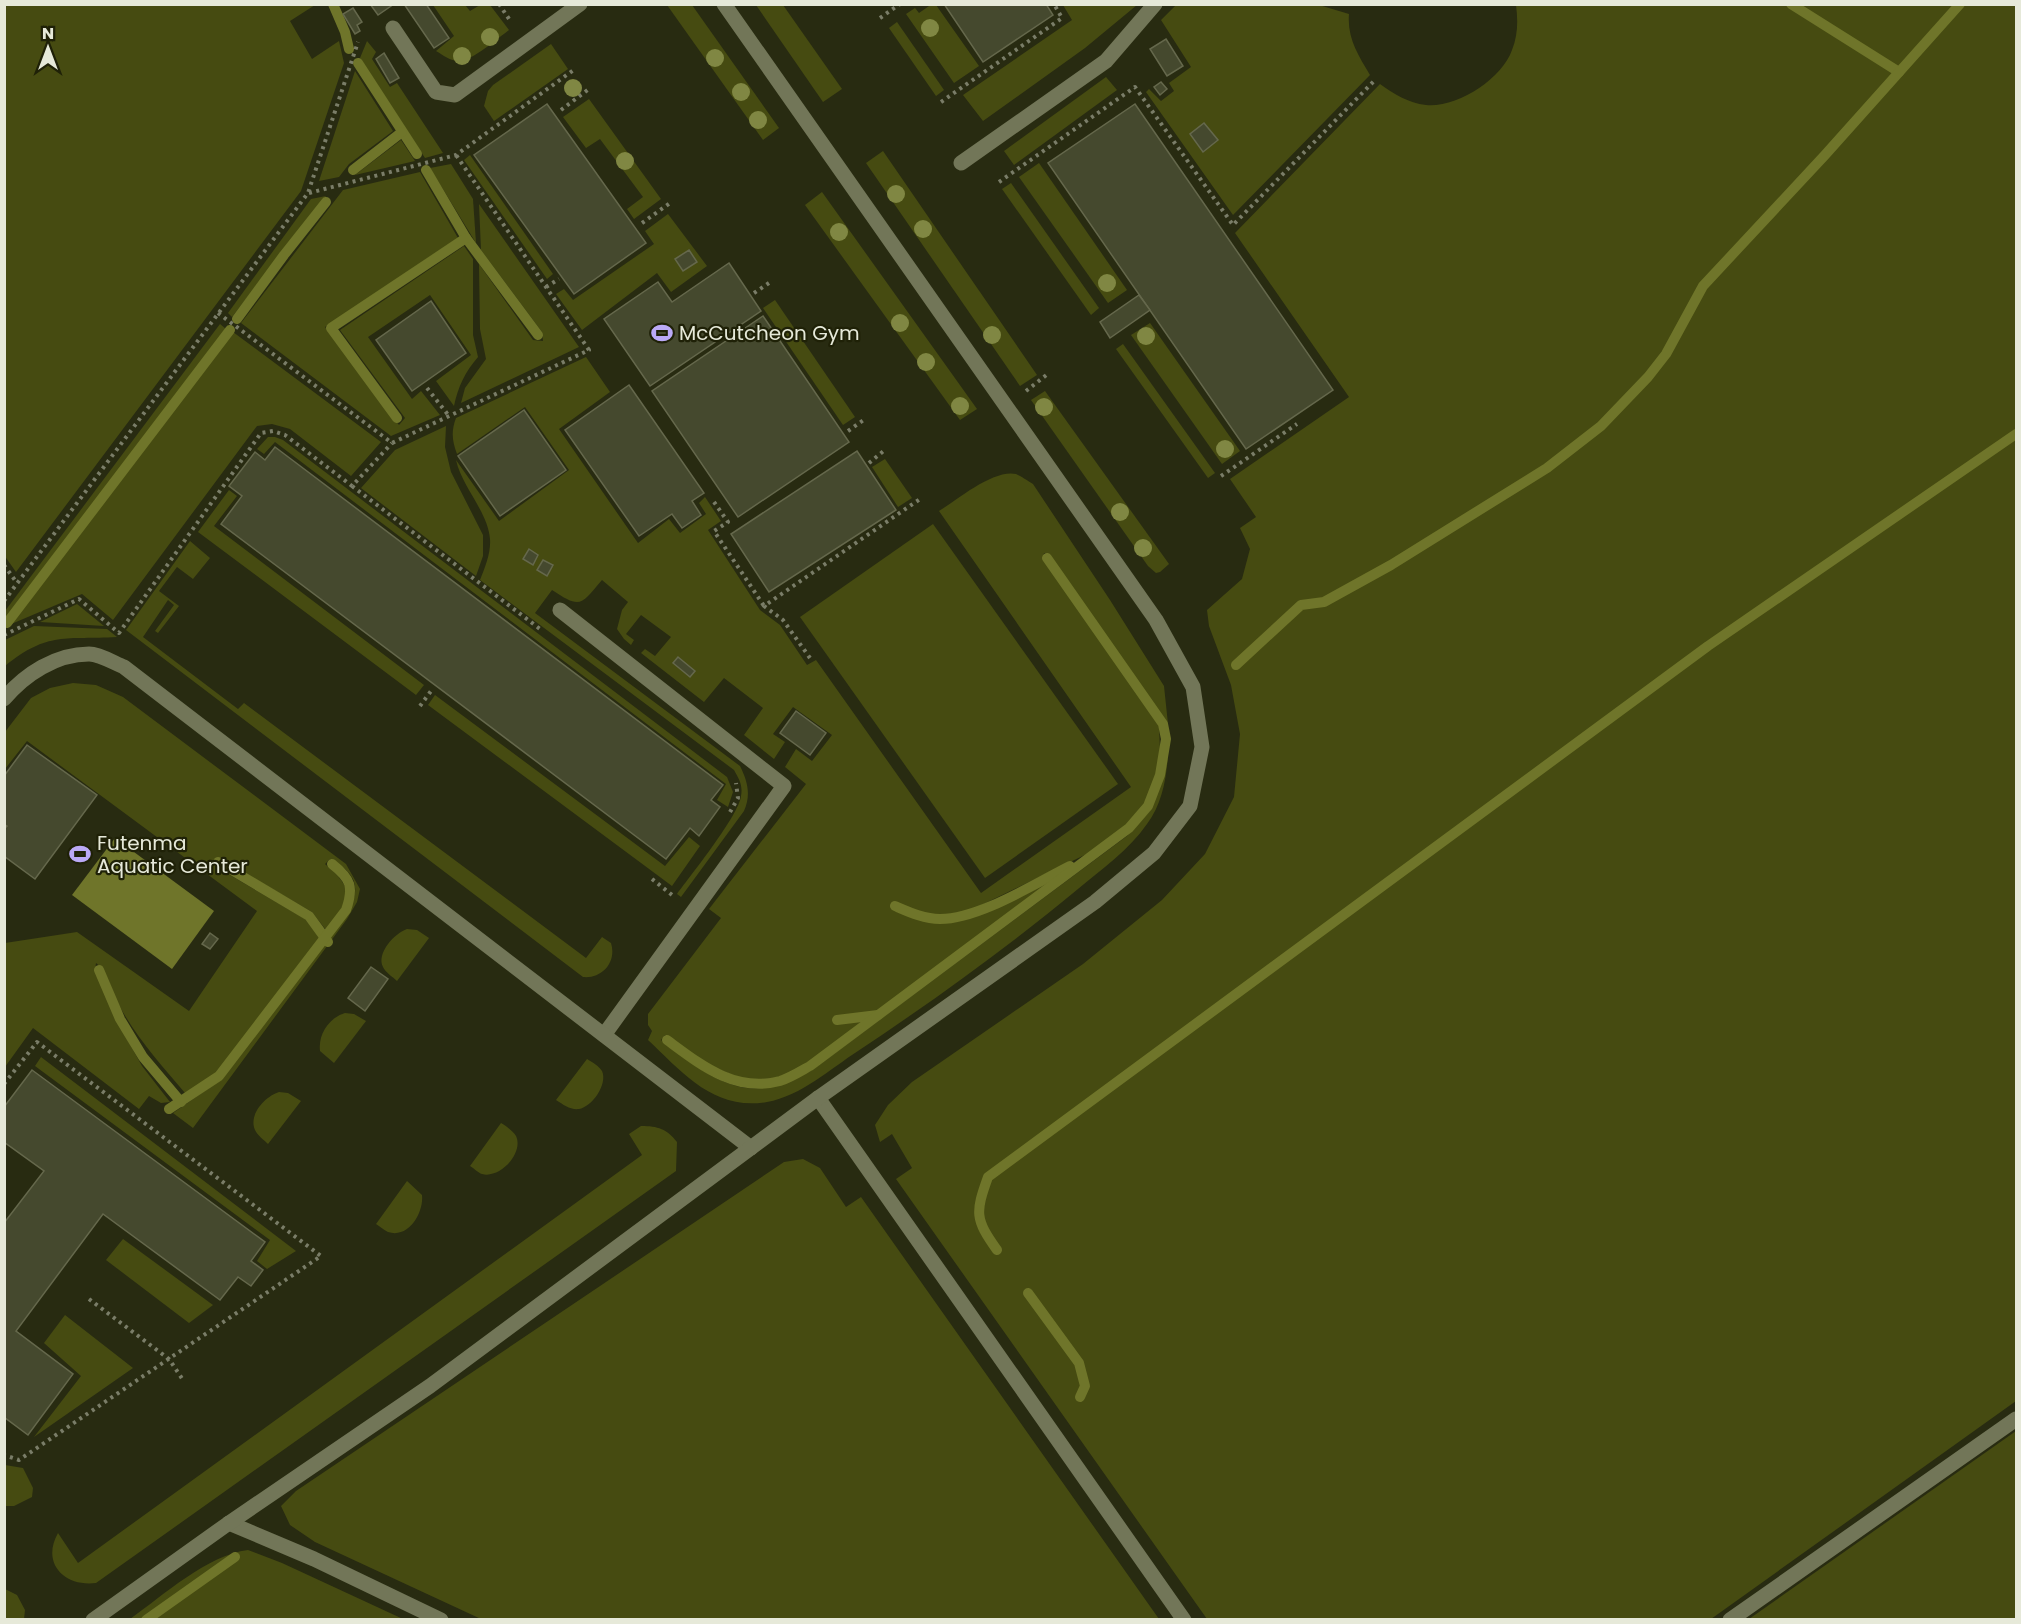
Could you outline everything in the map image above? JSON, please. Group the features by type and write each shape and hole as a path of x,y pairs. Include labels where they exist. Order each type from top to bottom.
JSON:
{"lane":[{"path":"393,28 436,92 455,95 580,4"},
{"path":"93,1620 229,1522 430,1386 818,1098 1095,902 1154,853 1190,806 1202,747 1193,687 1156,620 724,4"},
{"path":"961,163 1106,61 1155,4"},
{"path":"560,610 784,786 604,1035"},
{"path":"4,699 30,674 56,660 91,654 124,667 751,1148"},
{"path":"818,1098 1184,1620"},
{"path":"1730,1620 2016,1419"},
{"path":"229,1522 314,1559 441,1620"}],"path":[{"path":"880,18 900,4"},
{"path":"941,102 1062,18 1054,4"},
{"path":"4,601 308,193 358,42"},
{"path":"308,193 456,155 575,69"},
{"path":"999,182 1135,87 1233,225 1374,80"},
{"path":"561,110 589,89"},
{"path":"352,486 392,443 589,350 456,155"},
{"path":"642,223 670,203"},
{"path":"546,287 558,279"},
{"path":"754,293 769,283"},
{"path":"218,313 392,443"},
{"path":"1024,393 1049,373"},
{"path":"428,388 449,416"},
{"path":"848,431 865,419"},
{"path":"1221,476 1297,424"},
{"path":"4,634 79,599 119,633 261,433 273,431 285,435 541,629"},
{"path":"869,463 886,449"},
{"path":"764,606 920,499"},
{"path":"714,502 728,522 714,531 764,606 783,620 810,658"},
{"path":"4,565 17,583"},
{"path":"420,706 431,691"},
{"path":"725,820 738,798 738,787 734,780"},
{"path":"652,879 672,895 679,885"},
{"path":"4,1084 37,1042 321,1256 20,1460 4,1455"},
{"path":"89,1299 169,1359 183,1380"}],"shaded area":[{"path":"932,4 936,5 979,66 954,83 906,14 915,8 919,13"},
{"path":"4,5 315,5 290,21 312,59 339,41 344,63 301,191 16,572 4,555"},
{"path":"433,5 465,5 470,11 480,5 490,5 509,30 471,57 459,61 453,60 436,51 454,36"},
{"path":"667,5 692,5 779,128 763,140"},
{"path":"756,5 783,5 842,89 823,102"},
{"path":"1063,5 1137,5 1085,48 983,121 963,95 1072,20"},
{"path":"1176,5 1319,5 1349,14 1352,39 1370,75 1233,215 1146,92 1149,89 1161,101 1174,91 1169,83 1191,67 1161,20"},
{"path":"1516,5 2016,5 2016,1401 1711,1619 1207,1619 896,1179 912,1168 892,1134 880,1142 875,1125 888,1105 912,1082 1083,964 1162,900 1205,854 1234,797 1240,734 1231,685 1209,626 1207,610 1242,579 1250,549 1240,528 1256,517 1230,479 1349,397 1235,233 1380,84 1407,100 1426,105 1438,105 1464,97 1489,81 1507,61 1512,50 1517,28"},
{"path":"897,22 944,90 936,96 889,28"},
{"path":"367,41 376,52 372,59 390,87 397,83 443,153 425,158 360,58"},
{"path":"551,44 568,69 494,121 484,106 488,91 493,85"},
{"path":"355,71 393,131 349,164 339,177 319,181"},
{"path":"1106,77 1117,90 1014,165 1004,151"},
{"path":"589,99 661,199 634,219 627,209 643,197 600,139 586,148 563,117"},
{"path":"401,140 415,161 355,175"},
{"path":"883,151 1037,375 1020,386 866,163"},
{"path":"470,155 553,274 547,279 464,160"},
{"path":"1039,163 1127,290 1108,303 1019,177"},
{"path":"451,164 473,199 476,243 430,168"},
{"path":"420,172 458,238 325,327 399,425 405,418 340,330 464,246 473,259 473,335 478,357 463,380 454,406 436,381 471,355 430,295 368,337 412,399 421,391 440,415 391,436 241,323 343,190"},
{"path":"1011,183 1099,308 1091,315 1002,189"},
{"path":"822,192 977,409 960,420 805,205"},
{"path":"326,196 232,317 228,313 311,199"},
{"path":"479,204 579,347 461,403 465,388 486,359 480,329 479,264 533,340 543,341 542,332 481,250"},
{"path":"668,214 707,266 671,292 657,273 582,330 556,294 564,289 573,300 654,244 645,231"},
{"path":"775,300 855,417 843,425 763,308"},
{"path":"1150,323 1240,451 1222,464 1131,335"},
{"path":"220,324 226,329 5,621 5,611"},
{"path":"233,332 381,442 351,476 290,429 272,424 257,426 113,620 82,594 9,625"},
{"path":"1123,344 1215,473 1208,478 1116,349"},
{"path":"586,357 610,392 559,429 638,543 669,519 680,533 706,514 699,503 705,497 721,521 708,530 760,610 780,625 807,665 816,660 981,893 1131,787 939,511 976,486 997,476 1016,474 1033,484 1164,686 1168,724 1049,554 1044,553 1043,558 1159,725 1160,750 1157,773 1146,805 1127,826 1095,850 965,913 939,916 918,913 896,904 892,905 894,909 914,918 939,922 967,919 1076,866 879,1013 837,1017 834,1020 837,1022 873,1018 809,1063 780,1077 748,1081 711,1066 665,1035 661,1040 702,1070 732,1085 764,1088 793,1080 811,1071 1127,836 1150,811 1168,756 1160,800 1152,816 1132,842 1052,911 914,1013 815,1081 780,1099 748,1103 731,1101 701,1087 648,1040 652,1031 648,1025 648,1014 721,918 709,909 806,784 785,767 796,749 812,761 832,735 793,707 773,734 785,742 774,759 744,735 763,708 724,678 704,702 641,653 645,649 655,656 671,637 641,615 626,634 634,640 631,645 617,629 622,610 628,602 602,580 580,602 570,600 552,590 535,613 740,766 743,772 748,794 744,811 681,897 677,894 714,845 738,805 741,789 734,770 480,580 490,549 488,529 456,460 499,521 569,470 525,407 457,454 453,436 456,418"},
{"path":"1045,391 1169,564 1160,572 1156,573 1148,566 1031,400"},
{"path":"446,426 445,447 451,472 483,535 483,556 476,576 361,488 395,450"},
{"path":"268,437 283,440 727,777 733,792 728,807 717,800 726,784 275,442 264,454 257,449"},
{"path":"885,459 912,498 898,507 872,467"},
{"path":"229,490 237,496 214,526 424,685 416,695 198,532"},
{"path":"933,524 1118,784 985,878 800,617"},
{"path":"190,541 210,558 193,579 177,567 159,591 179,606 158,633 155,631 174,605 168,600 143,637 238,709 244,703 586,958 602,937 611,943 612,957 602,972 583,977 126,630"},
{"path":"77,604 104,626 40,622"},
{"path":"34,626 107,629 117,637 70,638 46,642 33,647 5,666 5,640"},
{"path":"73,683 96,685 123,697 346,864 360,889 357,902 347,919 193,1128 173,1113 222,1079 346,916 354,898 354,883 352,877 340,865 330,859 325,864 346,889 344,903 326,930 312,912 219,858 213,860 216,867 305,919 320,938 217,1074 185,1093 134,1030 120,1007 104,972 96,963 95,970 117,1021 142,1066 170,1102 161,1103 149,1096 139,1109 33,1028 5,1067 5,943 77,932 189,1011 257,911 27,741 5,769 5,732 31,698 50,688"},
{"path":"435,695 665,866 689,837 700,846 672,886 428,705"},
{"path":"115,838 214,911 172,969 72,895"},
{"path":"407,929 417,930 429,938 397,981 384,969 382,956 392,939"},
{"path":"354,1014 366,1021 334,1063 320,1051 321,1039 326,1027 339,1015"},
{"path":"41,1057 296,1251 267,1269 257,1261 270,1240 35,1066"},
{"path":"587,1059 602,1071 601,1088 589,1104 579,1109 570,1108 556,1100"},
{"path":"279,1092 288,1093 301,1101 268,1144 256,1132 253,1124 254,1118 260,1106 269,1097"},
{"path":"501,1123 516,1136 517,1150 503,1169 496,1173 480,1173 470,1166"},
{"path":"641,1126 662,1129 677,1142 676,1171 96,1583 74,1581 59,1571 52,1554 58,1533 78,1563 642,1155 629,1134"},
{"path":"803,1159 820,1168 846,1207 861,1197 1159,1619 481,1619 315,1542 290,1525 281,1506 296,1491 784,1162"},
{"path":"407,1181 422,1195 418,1216 409,1228 402,1232 388,1232 376,1224"},
{"path":"123,1239 213,1305 189,1323 106,1260"},
{"path":"65,1315 133,1368 34,1437 81,1376 44,1343"},
{"path":"2016,1431 2016,1619 1749,1619"},
{"path":"5,1465 23,1468 33,1488 32,1497 14,1506 5,1506"},
{"path":"248,1550 282,1563 403,1619 130,1619 186,1577 233,1553"},
{"path":"5,1589 17,1595 25,1610 24,1619 5,1619"}],"building":[{"path":"370,4 394,4 378,15"},
{"path":"404,4 426,4 449,38 434,48"},
{"path":"944,4 1046,4 1053,15 983,62"},
{"path":"353,8 362,22 357,25 360,31 355,34 343,14"},
{"path":"1166,39 1183,66 1167,76 1150,49"},
{"path":"384,53 399,78 390,83 376,59"},
{"path":"1161,82 1167,89 1160,95 1154,87"},
{"path":"547,104 646,243 574,294 474,155"},
{"path":"1135,104 1333,390 1246,449 1048,163"},
{"path":"1204,123 1218,140 1203,152 1190,134"},
{"path":"689,250 697,262 683,271 675,259"},
{"path":"729,263 761,311 650,386 604,319 658,282 672,302"},
{"path":"1139,295 1150,310 1110,338 1100,322"},
{"path":"431,301 466,353 412,391 376,340"},
{"path":"763,316 849,442 738,517 652,391"},
{"path":"629,385 704,493 692,501 701,515 682,528 672,514 639,536 565,430"},
{"path":"524,410 566,470 500,516 458,456"},
{"path":"275,447 723,785 711,800 720,807 699,836 690,828 666,859 221,524 242,496 229,486 255,452 265,460"},
{"path":"857,451 896,510 769,592 731,534"},
{"path":"529,549 538,555 533,565 523,559"},
{"path":"543,560 553,565 547,576 537,570"},
{"path":"678,657 695,671 690,677 673,663"},
{"path":"796,711 826,733 810,755 780,733"},
{"path":"27,745 97,795 35,879 4,856 4,829 7,826 4,824 4,776"},
{"path":"210,933 218,939 210,949 202,944"},
{"path":"371,967 388,979 365,1011 348,998"},
{"path":"32,1070 265,1242 251,1261 263,1270 251,1286 238,1277 220,1300 103,1214 16,1331 73,1374 28,1435 4,1417 4,1223 44,1171 4,1142 4,1107"}],"waterway":[{"path":"333,4 345,32 349,49"},
{"path":"1791,4 1899,72"},
{"path":"1236,665 1301,605 1324,602 1391,565 1547,468 1601,426 1648,377 1666,354 1703,286 1825,155 1960,4"},
{"path":"358,63 417,154"},
{"path":"353,170 402,132"},
{"path":"426,170 466,238 538,335"},
{"path":"237,319 326,202"},
{"path":"397,418 331,328 466,238"},
{"path":"7,623 230,330"},
{"path":"997,1250 984,1231 979,1215 988,1177 1708,646 2016,434"},
{"path":"667,1040 706,1067 733,1080 764,1084 792,1076 810,1066 1129,828 1148,806 1160,775 1166,739 1163,724 1047,558"},
{"path":"218,862 309,916 328,942"},
{"path":"169,1109 219,1076 346,910 350,895 349,884 343,874 332,864"},
{"path":"895,906 928,918 955,917 989,907 1070,866"},
{"path":"99,970 120,1019 143,1057 181,1102"},
{"path":"837,1020 878,1015"},
{"path":"1028,1293 1079,1363 1085,1386 1080,1397"},
{"path":"146,1620 235,1557"}],"place":[{"name":"McCutcheon Gym","path":"662,333"},
{"name":"Futenma Aquatic Center","path":"80,854"}]}
